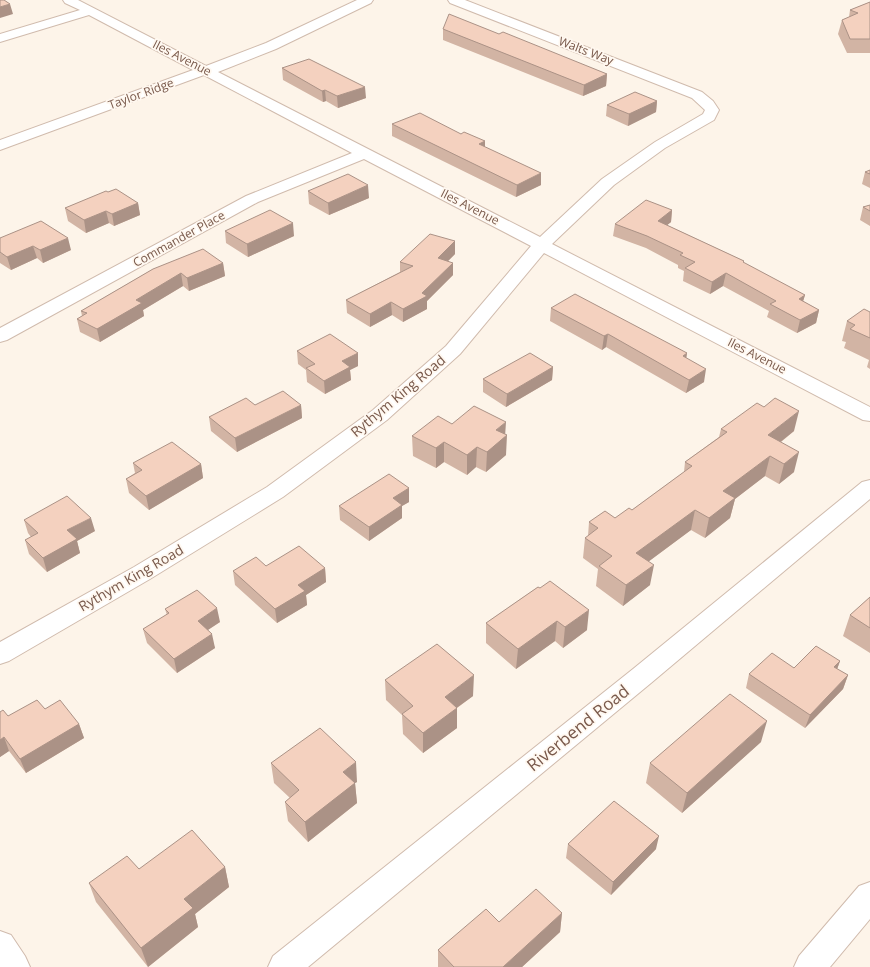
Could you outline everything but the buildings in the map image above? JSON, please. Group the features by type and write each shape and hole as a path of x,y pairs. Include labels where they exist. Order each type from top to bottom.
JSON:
{"street":[{"name":"Iles Avenue","path":"69,0 870,415"},
{"name":"Taylor Ridge","path":"0,145 205,70 216,68 271,46 367,0"},
{"name":"Walts Way","path":"454,0 697,95 708,104 712,110"},
{"path":"0,38 91,11"},
{"name":"Rythym King Road","path":"0,654 142,573 275,492 380,415 452,350 488,310 541,244 608,182 660,145 709,117 712,110"},
{"name":"Commander Place","path":"0,336 252,199 365,153"},
{"name":"Riverbend Road","path":"284,967 642,676 870,486"},
{"path":"810,967 870,896"},
{"path":"0,946 14,967"}]}
